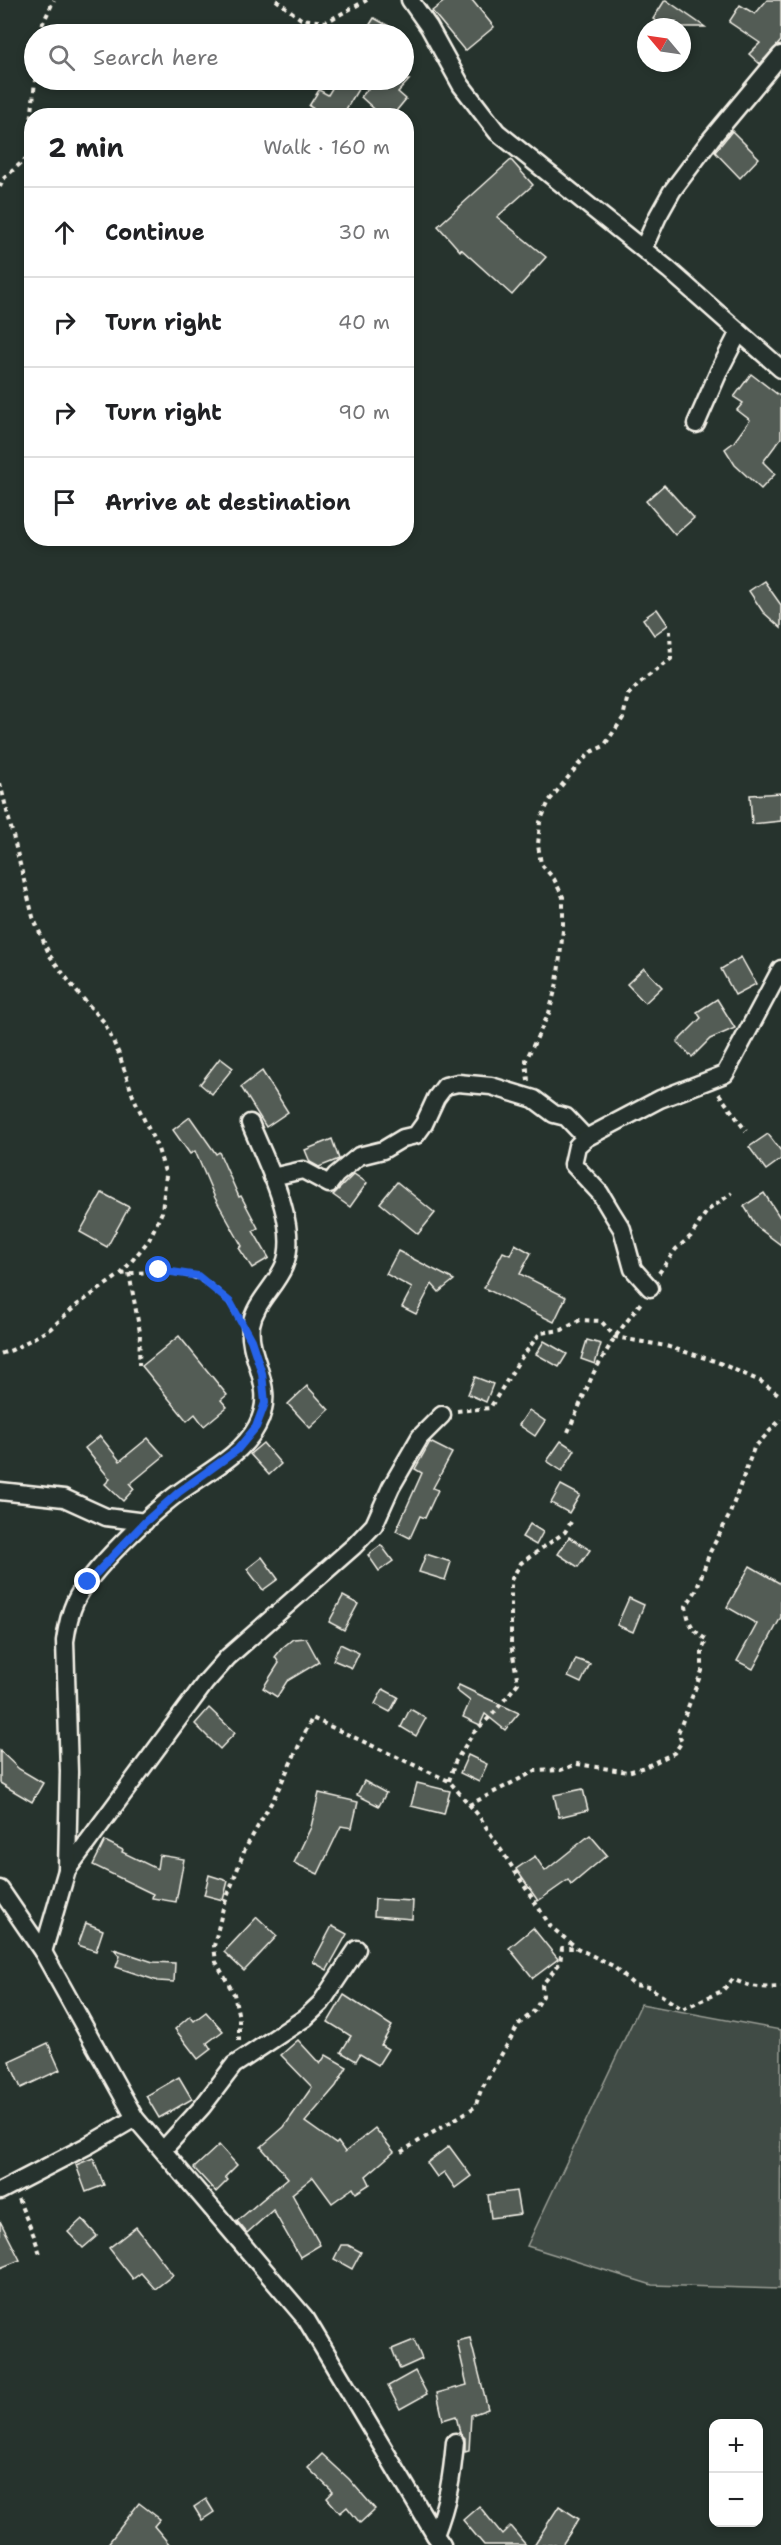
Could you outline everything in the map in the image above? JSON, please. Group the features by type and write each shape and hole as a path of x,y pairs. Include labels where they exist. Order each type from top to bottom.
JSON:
{"street":[{"path":"410,0 429,27 461,85 497,132 644,249 781,369"},
{"path":"644,249 661,209 672,191 711,139 781,55"},
{"path":"696,424 739,332"},
{"path":"650,1287 633,1269 622,1229 600,1193 573,1164 577,1146 586,1138 660,1099 725,1074 768,989 781,969"},
{"path":"272,1177 303,1170 329,1184 336,1175 359,1156 383,1150 403,1138 416,1136 445,1086 458,1083 474,1084 533,1098 554,1114 566,1117 586,1138"},
{"path":"43,1952 67,1870 69,1772 65,1641 67,1622 76,1600 88,1582 145,1522 179,1492 237,1450 256,1427 265,1403 262,1373 251,1340 251,1325 255,1310 284,1266 288,1250 284,1213 250,1123"},
{"path":"67,1870 205,1683 228,1657 354,1546 374,1525 391,1487 420,1437 442,1414"},
{"path":"0,1491 64,1498 106,1517 145,1522"},
{"path":"0,1889 43,1952 135,2118 306,2319 438,2540"},
{"path":"163,2150 202,2108 234,2065 305,2018 321,2002 357,1948"},
{"path":"6,2188 135,2118"},
{"path":"438,2540 452,2482 455,2442"}],"path":[{"path":"42,24 54,0"},
{"path":"276,0 301,19 326,22 367,0"},
{"path":"32,108 34,90"},
{"path":"0,187 3,179 24,161"},
{"path":"533,1098 528,1081 526,1060 549,1013 557,983 563,930 563,897 555,879 542,864 538,845 540,822 549,801 578,765 591,752 604,746 623,718 628,695 639,683 671,659 670,630"},
{"path":"0,783 33,917 50,956 76,992 104,1022 119,1054 133,1096 158,1149 166,1175 162,1212 149,1240 121,1274 77,1305 50,1329 0,1354"},
{"path":"712,1079 721,1098 746,1131"},
{"path":"568,1432 594,1372 615,1337 640,1305 676,1249 691,1236 707,1211 732,1193"},
{"path":"121,1274 159,1270 198,1276 230,1302 251,1340"},
{"path":"129,1273 140,1332 139,1365"},
{"path":"442,1414 473,1408 490,1408 519,1361 540,1333 562,1330 580,1320 601,1321 615,1337 666,1346 715,1361 760,1381 781,1396"},
{"path":"469,1805 535,1772 561,1770 578,1764 628,1772 645,1767 674,1753 682,1742 678,1733 702,1671 702,1652 706,1639 697,1634 688,1621 686,1606 696,1591 710,1552 729,1516 754,1448 781,1419"},
{"path":"449,1781 455,1762 467,1742 518,1683 510,1634 511,1580 521,1563 565,1532 571,1522"},
{"path":"234,2065 240,2043 239,2018 234,1994 216,1962 214,1946 223,1908 241,1858 274,1798 312,1718 449,1781 469,1805 550,1927 577,1948 613,1966 634,1985 649,1987 682,2009 722,1991 733,1979 744,1985 759,1988 781,1987"},
{"path":"401,2152 475,2107 519,2024 534,2011 543,1996 542,1985 560,1963 562,1948 577,1948"},
{"path":"6,2188 34,2236 41,2257"}],"shaded area":[{"path":"641,2004 781,2030 780,2289 652,2285 527,2246"}],"building":[{"path":"446,0 472,0 494,27 465,51 432,11"},
{"path":"666,0 705,27 691,27 691,18 654,18"},
{"path":"767,0 781,0 781,41 760,64 749,54 760,43 729,22 740,5 755,14"},
{"path":"374,18 385,24 370,24"},
{"path":"319,90 328,95 331,90 358,90 347,108 312,108 309,106"},
{"path":"367,90 400,90 398,92 406,99 399,108 373,108 361,97"},
{"path":"732,131 759,158 740,178 715,152"},
{"path":"511,160 533,185 497,217 546,257 512,295 461,249 460,251 438,226"},
{"path":"751,374 781,397 781,438 763,462 775,474 761,489 735,465 725,449 734,442 750,420 737,410 743,403 734,397"},
{"path":"664,485 694,518 675,535 646,501"},
{"path":"764,581 781,605 781,628 763,612 749,591"},
{"path":"657,609 668,625 654,635 643,619"},
{"path":"781,793 781,821 752,824 750,795"},
{"path":"741,957 756,984 735,995 721,969"},
{"path":"644,968 662,987 645,1003 627,984"},
{"path":"717,999 735,1028 710,1039 692,1057 677,1042 701,1018 697,1012"},
{"path":"220,1058 233,1068 212,1094 200,1084"},
{"path":"262,1071 288,1112 266,1127 241,1087"},
{"path":"190,1117 216,1154 219,1152 239,1197 241,1196 258,1228 253,1231 269,1258 252,1268 239,1248 242,1246 215,1198 195,1151 190,1154 173,1130"},
{"path":"768,1134 781,1151 781,1159 766,1170 749,1147"},
{"path":"332,1139 339,1159 319,1167 310,1162 305,1150"},
{"path":"354,1174 367,1183 350,1207 333,1195"},
{"path":"397,1182 435,1213 418,1234 380,1203"},
{"path":"102,1193 129,1207 107,1247 80,1232"},
{"path":"764,1193 781,1219 781,1245 757,1227 744,1206"},
{"path":"515,1244 531,1253 520,1274 566,1297 554,1322 484,1288 503,1252 510,1255"},
{"path":"398,1251 454,1280 439,1292 432,1284 416,1314 402,1307 412,1288 386,1274"},
{"path":"179,1336 227,1395 221,1400 227,1407 204,1426 195,1414 187,1421 142,1366"},
{"path":"587,1340 601,1344 595,1364 581,1359"},
{"path":"544,1341 567,1354 559,1367 536,1354"},
{"path":"475,1377 493,1384 486,1402 468,1394"},
{"path":"307,1386 329,1410 310,1428 288,1404"},
{"path":"529,1410 545,1421 535,1436 519,1425"},
{"path":"100,1436 120,1461 148,1438 164,1456 130,1484 134,1489 123,1501 105,1484 110,1479 85,1448"},
{"path":"561,1441 575,1450 562,1471 547,1461"},
{"path":"430,1442 452,1453 433,1488 438,1490 425,1518 420,1516 410,1538 396,1531 422,1473 415,1469"},
{"path":"263,1443 281,1464 269,1475 250,1454"},
{"path":"561,1485 580,1495 569,1513 551,1503"},
{"path":"530,1524 543,1532 536,1545 522,1537"},
{"path":"569,1537 590,1550 578,1567 558,1554"},
{"path":"381,1545 393,1561 379,1571 368,1555"},
{"path":"426,1554 451,1562 445,1580 419,1572"},
{"path":"262,1557 278,1579 263,1590 247,1569"},
{"path":"750,1566 781,1584 781,1617 753,1669 737,1661 757,1624 727,1607"},
{"path":"343,1596 358,1604 344,1630 329,1622"},
{"path":"629,1598 644,1605 633,1632 617,1625"},
{"path":"306,1638 319,1662 287,1681 277,1697 263,1688 279,1663 275,1657 282,1648 293,1639"},
{"path":"340,1644 359,1653 352,1668 333,1660"},
{"path":"576,1659 590,1664 581,1683 568,1677"},
{"path":"459,1685 519,1713 505,1730 485,1714 480,1725 463,1717 470,1701 456,1690"},
{"path":"383,1689 398,1697 390,1712 375,1704"},
{"path":"209,1708 235,1733 220,1749 195,1724"},
{"path":"410,1709 426,1718 416,1736 401,1727"},
{"path":"0,1751 19,1769 43,1783 32,1802 0,1783"},
{"path":"468,1755 487,1764 479,1782 460,1773"},
{"path":"364,1781 386,1793 379,1806 357,1795"},
{"path":"417,1783 450,1791 444,1814 411,1806"},
{"path":"583,1789 588,1810 559,1817 554,1795"},
{"path":"319,1793 358,1802 352,1828 341,1826 318,1874 294,1863 311,1827"},
{"path":"590,1835 607,1855 571,1885 568,1880 538,1901 516,1869 535,1856 545,1871"},
{"path":"105,1841 157,1869 159,1855 184,1859 176,1902 152,1898 153,1894 93,1865"},
{"path":"209,1875 228,1881 223,1900 204,1895"},
{"path":"375,1899 413,1901 412,1919 374,1916"},
{"path":"257,1917 277,1936 244,1971 224,1952"},
{"path":"86,1923 103,1930 96,1951 78,1945"},
{"path":"332,1926 347,1934 327,1970 313,1962"},
{"path":"533,1928 558,1959 533,1978 509,1948"},
{"path":"114,1949 153,1962 175,1963 174,1982 158,1981 116,1967 120,1956"},
{"path":"344,1995 392,2026 381,2045 388,2049 378,2065 360,2054 356,2061 341,2052 351,2036 328,2022"},
{"path":"206,2012 223,2031 207,2043 211,2049 198,2059 175,2029 190,2016 194,2021"},
{"path":"298,2040 320,2064 326,2055 347,2067 336,2086 305,2122 336,2144 338,2142 345,2152 375,2128 394,2152 366,2176 370,2184 356,2193 353,2188 332,2203 313,2177 292,2194 320,2245 300,2257 273,2210 247,2233 237,2221 288,2178 261,2147 284,2127 312,2087 281,2055"},
{"path":"48,2043 60,2070 21,2088 9,2061"},
{"path":"179,2077 192,2099 159,2118 146,2096"},
{"path":"219,2145 237,2165 225,2177 228,2180 216,2192 194,2168"},
{"path":"449,2146 471,2176 455,2188 444,2172 437,2177 427,2163"},
{"path":"93,2158 104,2185 86,2192 76,2165"},
{"path":"516,2191 520,2214 491,2218 488,2195"},
{"path":"82,2219 97,2236 83,2248 68,2232"},
{"path":"0,2221 20,2260 0,2268"},
{"path":"136,2227 173,2275 155,2289 141,2273 133,2279 109,2248"},
{"path":"341,2245 348,2245 361,2252 352,2269 334,2259"},
{"path":"470,2338 488,2409 471,2415 469,2451 465,2452 465,2438 460,2433 456,2416 443,2420 437,2393 467,2385 457,2341"},
{"path":"414,2340 422,2359 400,2369 392,2349"},
{"path":"415,2371 427,2394 400,2409 388,2386"},
{"path":"322,2454 349,2479 375,2509 360,2523 347,2507 340,2513 327,2498 333,2492 308,2468"},
{"path":"206,2499 214,2512 202,2520 194,2507"},
{"path":"139,2503 160,2519 154,2526 170,2545 107,2545"},
{"path":"479,2506 502,2534 510,2526 526,2545 484,2545 463,2520"},
{"path":"559,2506 579,2519 562,2545 534,2545"}],"route":[{"path":"88,1582 145,1522 179,1492 237,1450 256,1427 265,1403 262,1373 251,1340 230,1302 198,1276 159,1270"}]}
